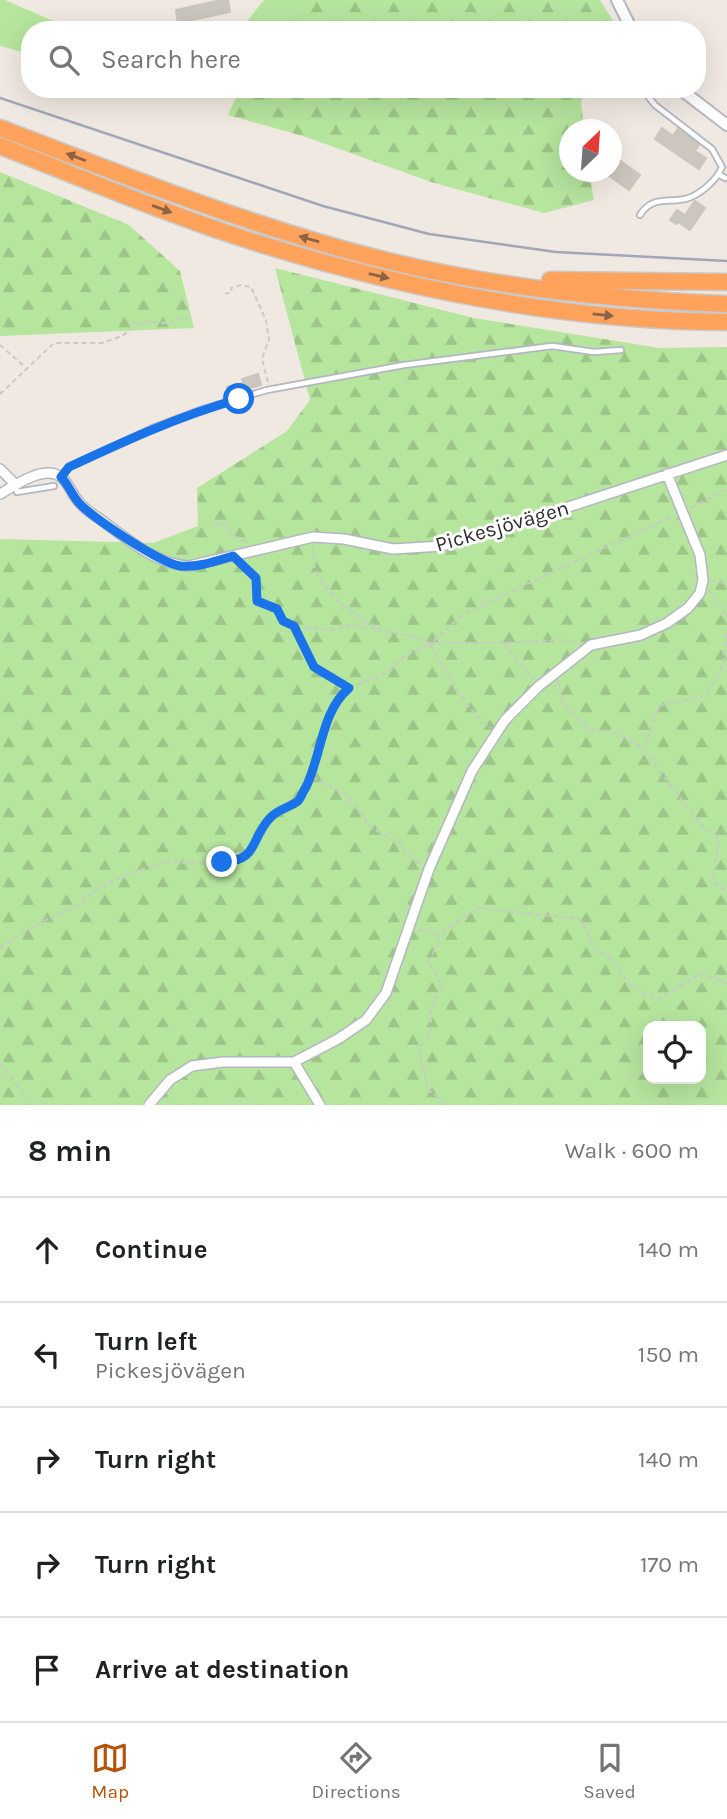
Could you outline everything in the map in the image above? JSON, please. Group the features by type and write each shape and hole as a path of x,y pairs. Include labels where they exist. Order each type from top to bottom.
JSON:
{"highway":[{"path":"0,128 250,221 376,258 564,292 727,304"},
{"path":"0,146 246,239 374,275 452,293 529,306 640,318 727,322"},
{"path":"422,268 567,282 727,282"}],"street":[{"path":"619,0 628,21"},
{"path":"692,98 727,125"},
{"name":"Pickesjövägen","path":"61,477 80,504 123,536 161,559 179,566 189,566 313,537 344,539 393,549 442,546 727,455"},
{"path":"0,469 16,485"},
{"path":"0,494 16,485 49,474 61,477"},
{"path":"149,1105 170,1080 192,1066 223,1062 294,1062 338,1039 366,1020 386,993 429,869 472,771 505,720 538,686 591,645 641,635 667,623 688,608 700,593 703,580 700,555 667,474"},
{"path":"294,1062 320,1105"}],"lane":[{"path":"640,215 645,208 659,200 691,197 718,174 722,167 712,149 655,106 649,98"},
{"path":"718,174 725,178"},
{"path":"61,477 69,467 155,427 267,390 404,365 552,346 594,352 621,350"},
{"path":"16,485 17,492 54,486"}],"path":[{"path":"225,294 232,292 231,288 242,285 251,287 266,320 269,339 262,359 267,390"},
{"path":"0,394 54,343 103,343 122,336 142,322 169,323 188,317"},
{"path":"0,345 26,368"},
{"path":"0,948 37,924 75,906 102,886 133,872 170,861 236,862 249,855 268,819 298,800 311,776 329,714 338,698 349,688 383,675 405,656 430,645 465,614 727,489"},
{"path":"214,524 226,525 232,535 245,541 249,551"},
{"path":"313,537 314,567 329,590 357,616 385,630"},
{"path":"233,556 256,578 257,601 277,609 283,621 294,626 335,629 350,625 417,636 430,645 483,722 498,732"},
{"path":"703,580 727,583"},
{"path":"703,580 727,617"},
{"path":"294,626 314,667 349,688"},
{"path":"645,750 659,706 705,696 722,669 727,633"},
{"path":"430,645 559,640 591,645"},
{"path":"503,643 538,686"},
{"path":"552,676 558,681 563,704 590,730 613,732 645,750 700,824 719,838 713,882 727,892"},
{"path":"311,776 345,794 373,829 400,843 407,855 429,869"},
{"path":"438,934 478,908 581,919 595,950 614,960 629,984 657,1000 701,974 727,983"},
{"path":"408,930 428,930 438,934"},
{"path":"438,934 438,945 428,961 442,986 431,1007 431,1030 419,1050 429,1092 433,1092 442,1105"},
{"path":"0,1063 31,1105"}],"green space":[{"path":"0,0 53,21 21,21 21,52 0,46"},
{"path":"264,0 313,0 295,21 247,21"},
{"path":"313,0 600,0 613,21 295,21"},
{"path":"236,98 582,98 583,119 559,119 559,182 591,182 594,200 544,213 431,182 306,137 228,115"},
{"path":"0,172 129,225 180,271 194,328 0,336"},
{"path":"275,268 474,318 659,348 727,347 727,1105 0,1105 0,539 153,543 198,526 197,488 287,431 310,400"}],"building":[{"path":"228,0 230,12 178,21 176,10"},
{"path":"662,128 673,136 678,129 699,145 695,151 706,158 699,169 655,139"},
{"path":"622,162 640,175 629,190 618,182 622,182"},
{"path":"695,201 705,208 690,230 670,220 677,210 685,215"},
{"path":"258,374 261,385 229,394 227,387 244,383 242,379"}],"railway":[{"path":"0,98 323,206 429,234 556,252 727,261"}],"route":[{"path":"222,862 236,862 249,855 268,819 298,800 319,756 329,714 338,698 349,688 314,667 294,626 283,621 277,609 257,601 256,578 233,556 179,566 150,554 80,504 61,477 69,467 155,427 239,399"}]}
